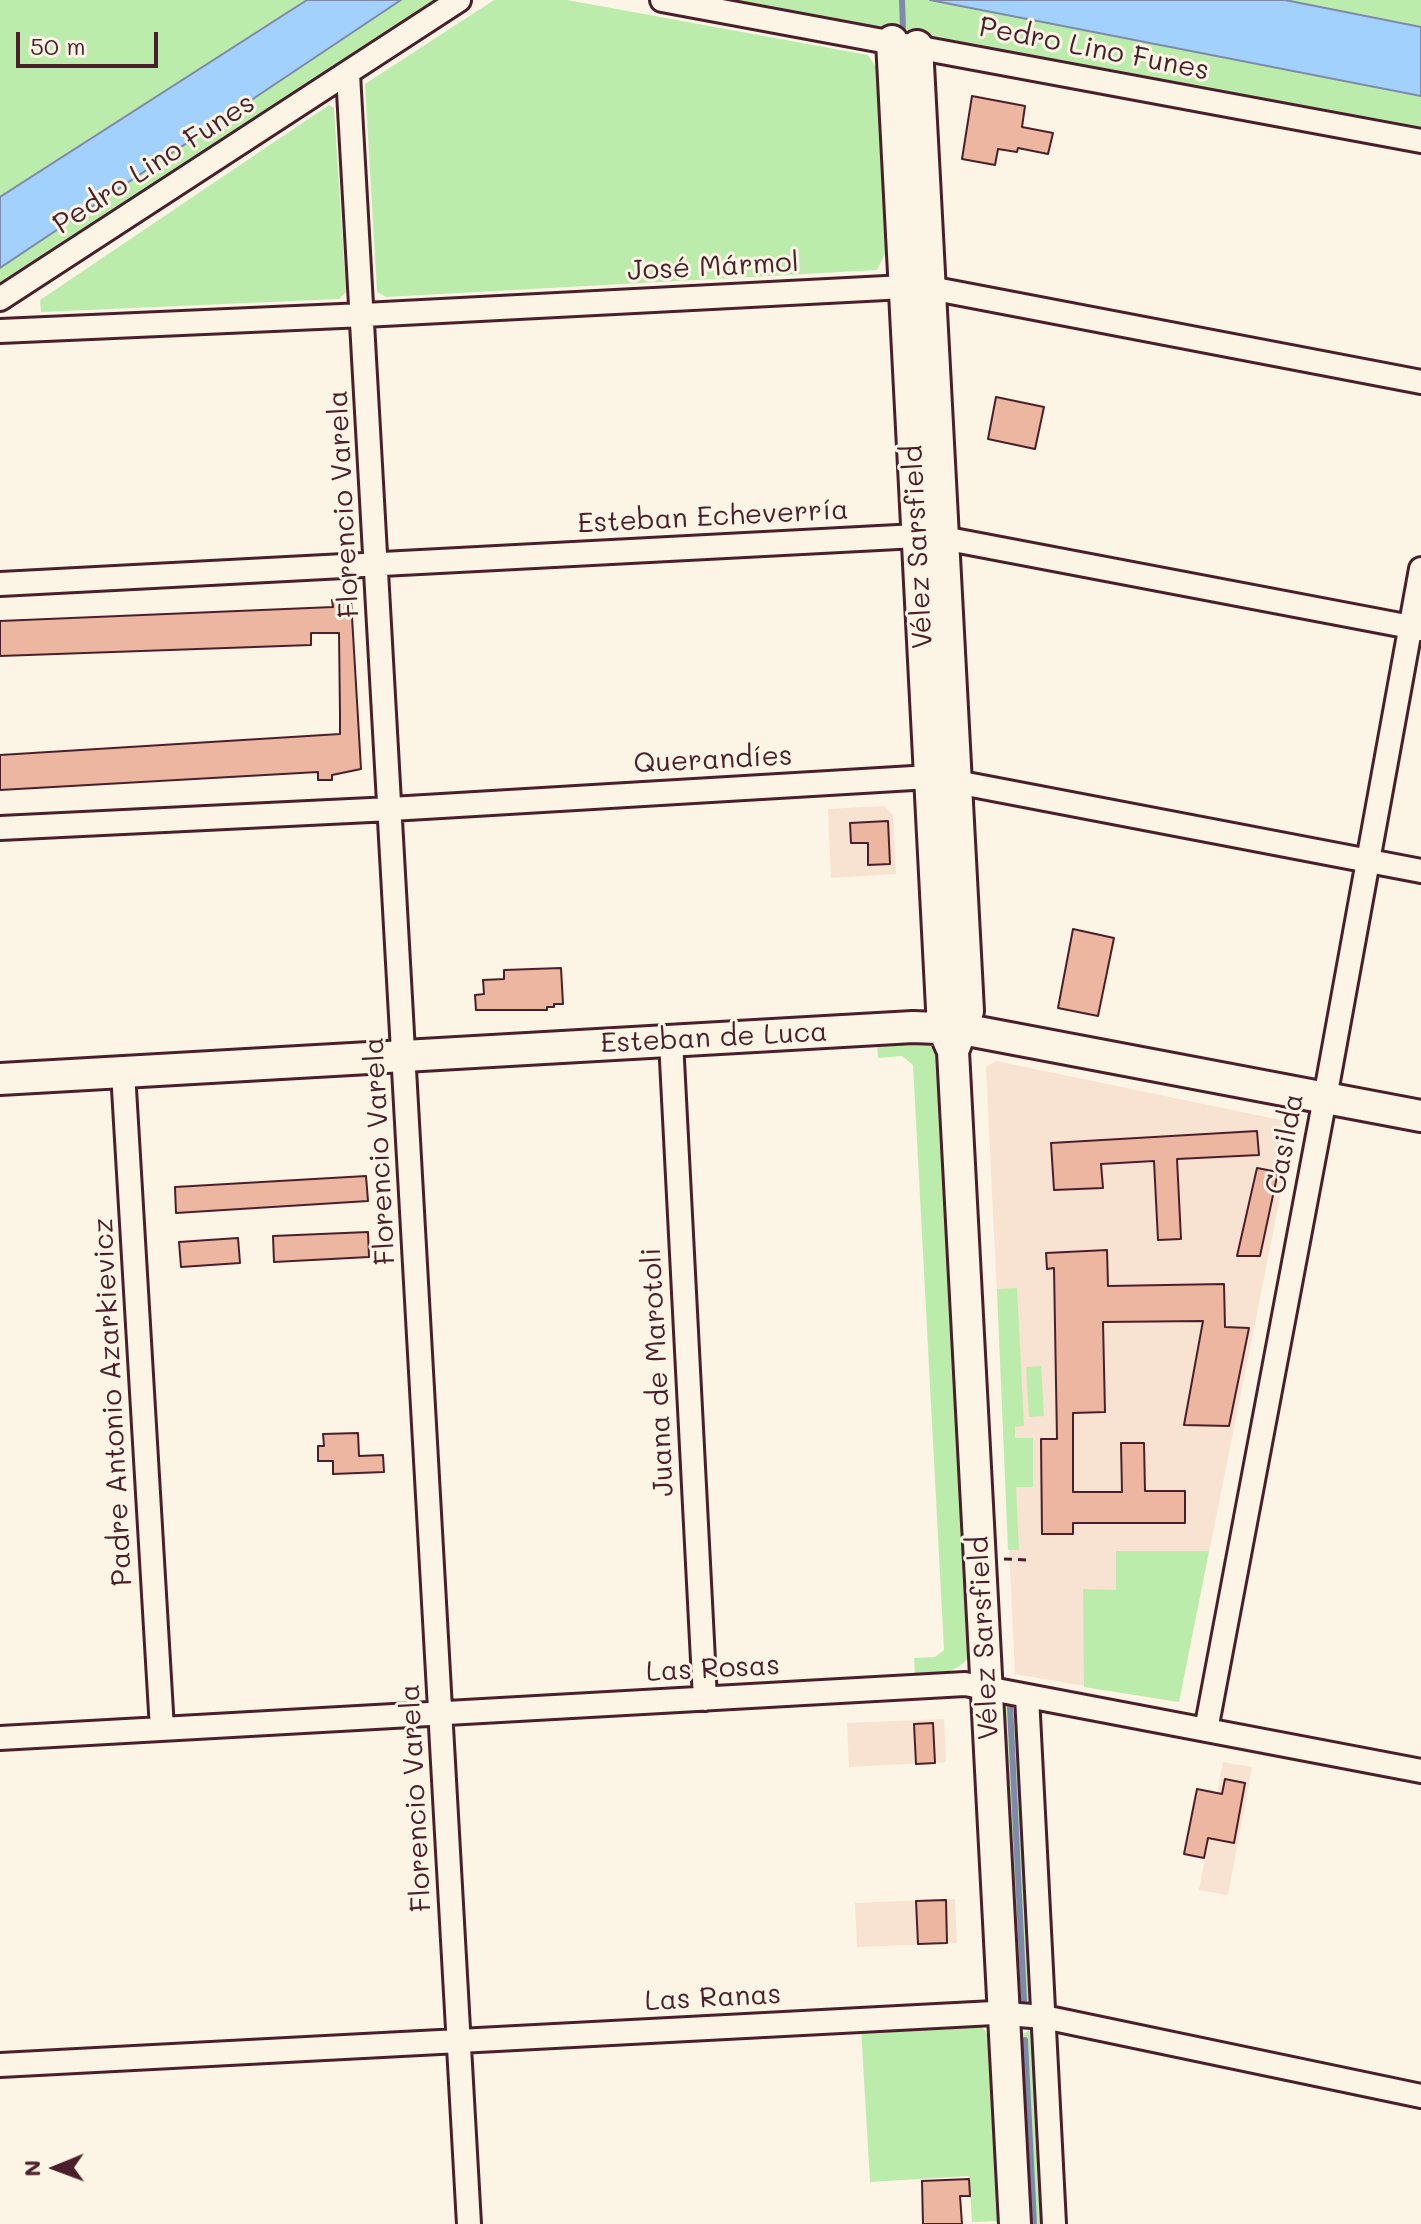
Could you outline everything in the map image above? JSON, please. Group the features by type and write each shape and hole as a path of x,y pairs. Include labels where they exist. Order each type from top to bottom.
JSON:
{"street":[{"name":"Pedro Lino Funes","path":"0,299 459,0"},
{"name":"Pedro Lino Funes","path":"662,0 1421,141"},
{"name":"Vélez Sarsfield","path":"904,43 1015,2224"},
{"name":"Florencio Varela","path":"348,74 364,315 469,2224"},
{"name":"José Mármol","path":"0,331 917,288 1421,382"},
{"name":"Esteban Echeverría","path":"0,584 930,537 1416,628"},
{"name":"Casilda","path":"1206,1730 1367,861 1416,628 1421,569"},
{"name":"Querandíes","path":"0,828 943,780 1421,871"},
{"name":"Esteban de Luca","path":"0,1079 913,1027 1421,1116"},
{"name":"Juana de Marotoli","path":"671,1041 705,1699"},
{"name":"Padre Antonio Azarkievicz","path":"123,1072 162,1729"},
{"name":"Las Rosas","path":"0,1738 965,1684 1421,1771"},
{"name":"Vélez Sarsfield","path":"1027,1696 1054,2224"},
{"name":"Las Ranas","path":"0,2065 1004,2013 1044,2017 1421,2096"}],"shaded area":[{"path":"884,806 893,815 896,874 831,878 828,809"},
{"path":"996,1061 1295,1123 1179,1702 1015,1674 986,1067"},
{"path":"944,1719 946,1762 849,1767 847,1723"},
{"path":"1223,1762 1252,1767 1228,1895 1199,1890"},
{"path":"955,1899 957,1943 857,1947 855,1903"}],"green space":[{"path":"0,0 459,0 0,299"},
{"path":"494,0 567,0 868,55 876,67 887,250 877,270 386,297 377,292 365,84"},
{"path":"662,0 1421,0 1421,141"},
{"path":"329,105 334,108 346,292 339,299 41,312 40,300"},
{"path":"917,1040 929,1043 936,1053 940,1072 972,1653 954,1669 915,1674 914,1658 935,1657 944,1650 913,1065 902,1056 878,1058 877,1043"},
{"path":"1017,1288 1024,1426 1015,1427 1015,1438 1033,1438 1033,1487 1016,1487 1019,1550 1008,1550 997,1289"},
{"path":"1041,1366 1044,1416 1029,1417 1026,1367"},
{"path":"1116,1551 1209,1551 1179,1702 1084,1687 1083,1589 1116,1590"},
{"path":"1014,1702 1020,1706 1035,2007 1019,2008 1000,1714 1004,1704"},
{"path":"972,2022 985,2031 991,2046 999,2221 972,2222 969,2176 870,2182 861,2028"},
{"path":"1034,2031 1049,2224 1030,2224 1018,2046 1021,2035"}],"water":[{"path":"307,0 401,0 0,268 0,197"},
{"path":"930,0 1285,0 1421,27 1421,96"}],"building":[{"path":"972,96 1025,106 1022,127 1053,133 1048,154 1018,148 1017,152 998,149 995,165 962,159"},
{"path":"996,397 1044,407 1035,449 988,439"},
{"path":"332,600 351,600 361,769 332,775 332,780 318,780 318,772 0,790 0,755 340,734 340,714 339,633 311,633 311,645 0,656 0,621 333,607"},
{"path":"888,821 890,864 868,865 868,843 851,843 850,823"},
{"path":"1073,929 1114,938 1098,1016 1058,1008"},
{"path":"561,968 563,1004 554,1004 547,1010 476,1010 475,995 484,994 483,980 504,979 504,970"},
{"path":"1257,1131 1259,1155 1177,1159 1181,1239 1158,1240 1154,1161 1101,1164 1103,1188 1054,1190 1051,1143"},
{"path":"1257,1168 1278,1172 1260,1256 1237,1256"},
{"path":"366,1176 368,1201 176,1213 175,1187"},
{"path":"368,1232 369,1257 274,1262 273,1236"},
{"path":"238,1238 240,1263 181,1267 179,1242"},
{"path":"1107,1250 1108,1286 1224,1284 1225,1327 1249,1328 1229,1426 1184,1425 1203,1321 1103,1322 1105,1412 1073,1413 1073,1492 1122,1492 1121,1443 1144,1443 1145,1491 1185,1491 1185,1523 1073,1523 1073,1534 1042,1534 1041,1439 1057,1439 1054,1268 1047,1269 1046,1253"},
{"path":"358,1433 359,1456 383,1455 384,1472 333,1474 333,1461 318,1461 318,1446 324,1446 323,1434"},
{"path":"933,1723 935,1763 916,1764 914,1724"},
{"path":"1225,1779 1245,1783 1234,1843 1208,1838 1204,1858 1184,1854 1197,1789 1222,1794"},
{"path":"946,1900 947,1943 918,1944 916,1901"},
{"path":"969,2179 970,2196 960,2196 962,2224 923,2224 922,2181"}],"waterway":[{"path":"902,0 903,29"},
{"path":"1010,1706 1024,2000"},
{"path":"1025,2040 1034,2224"}]}
